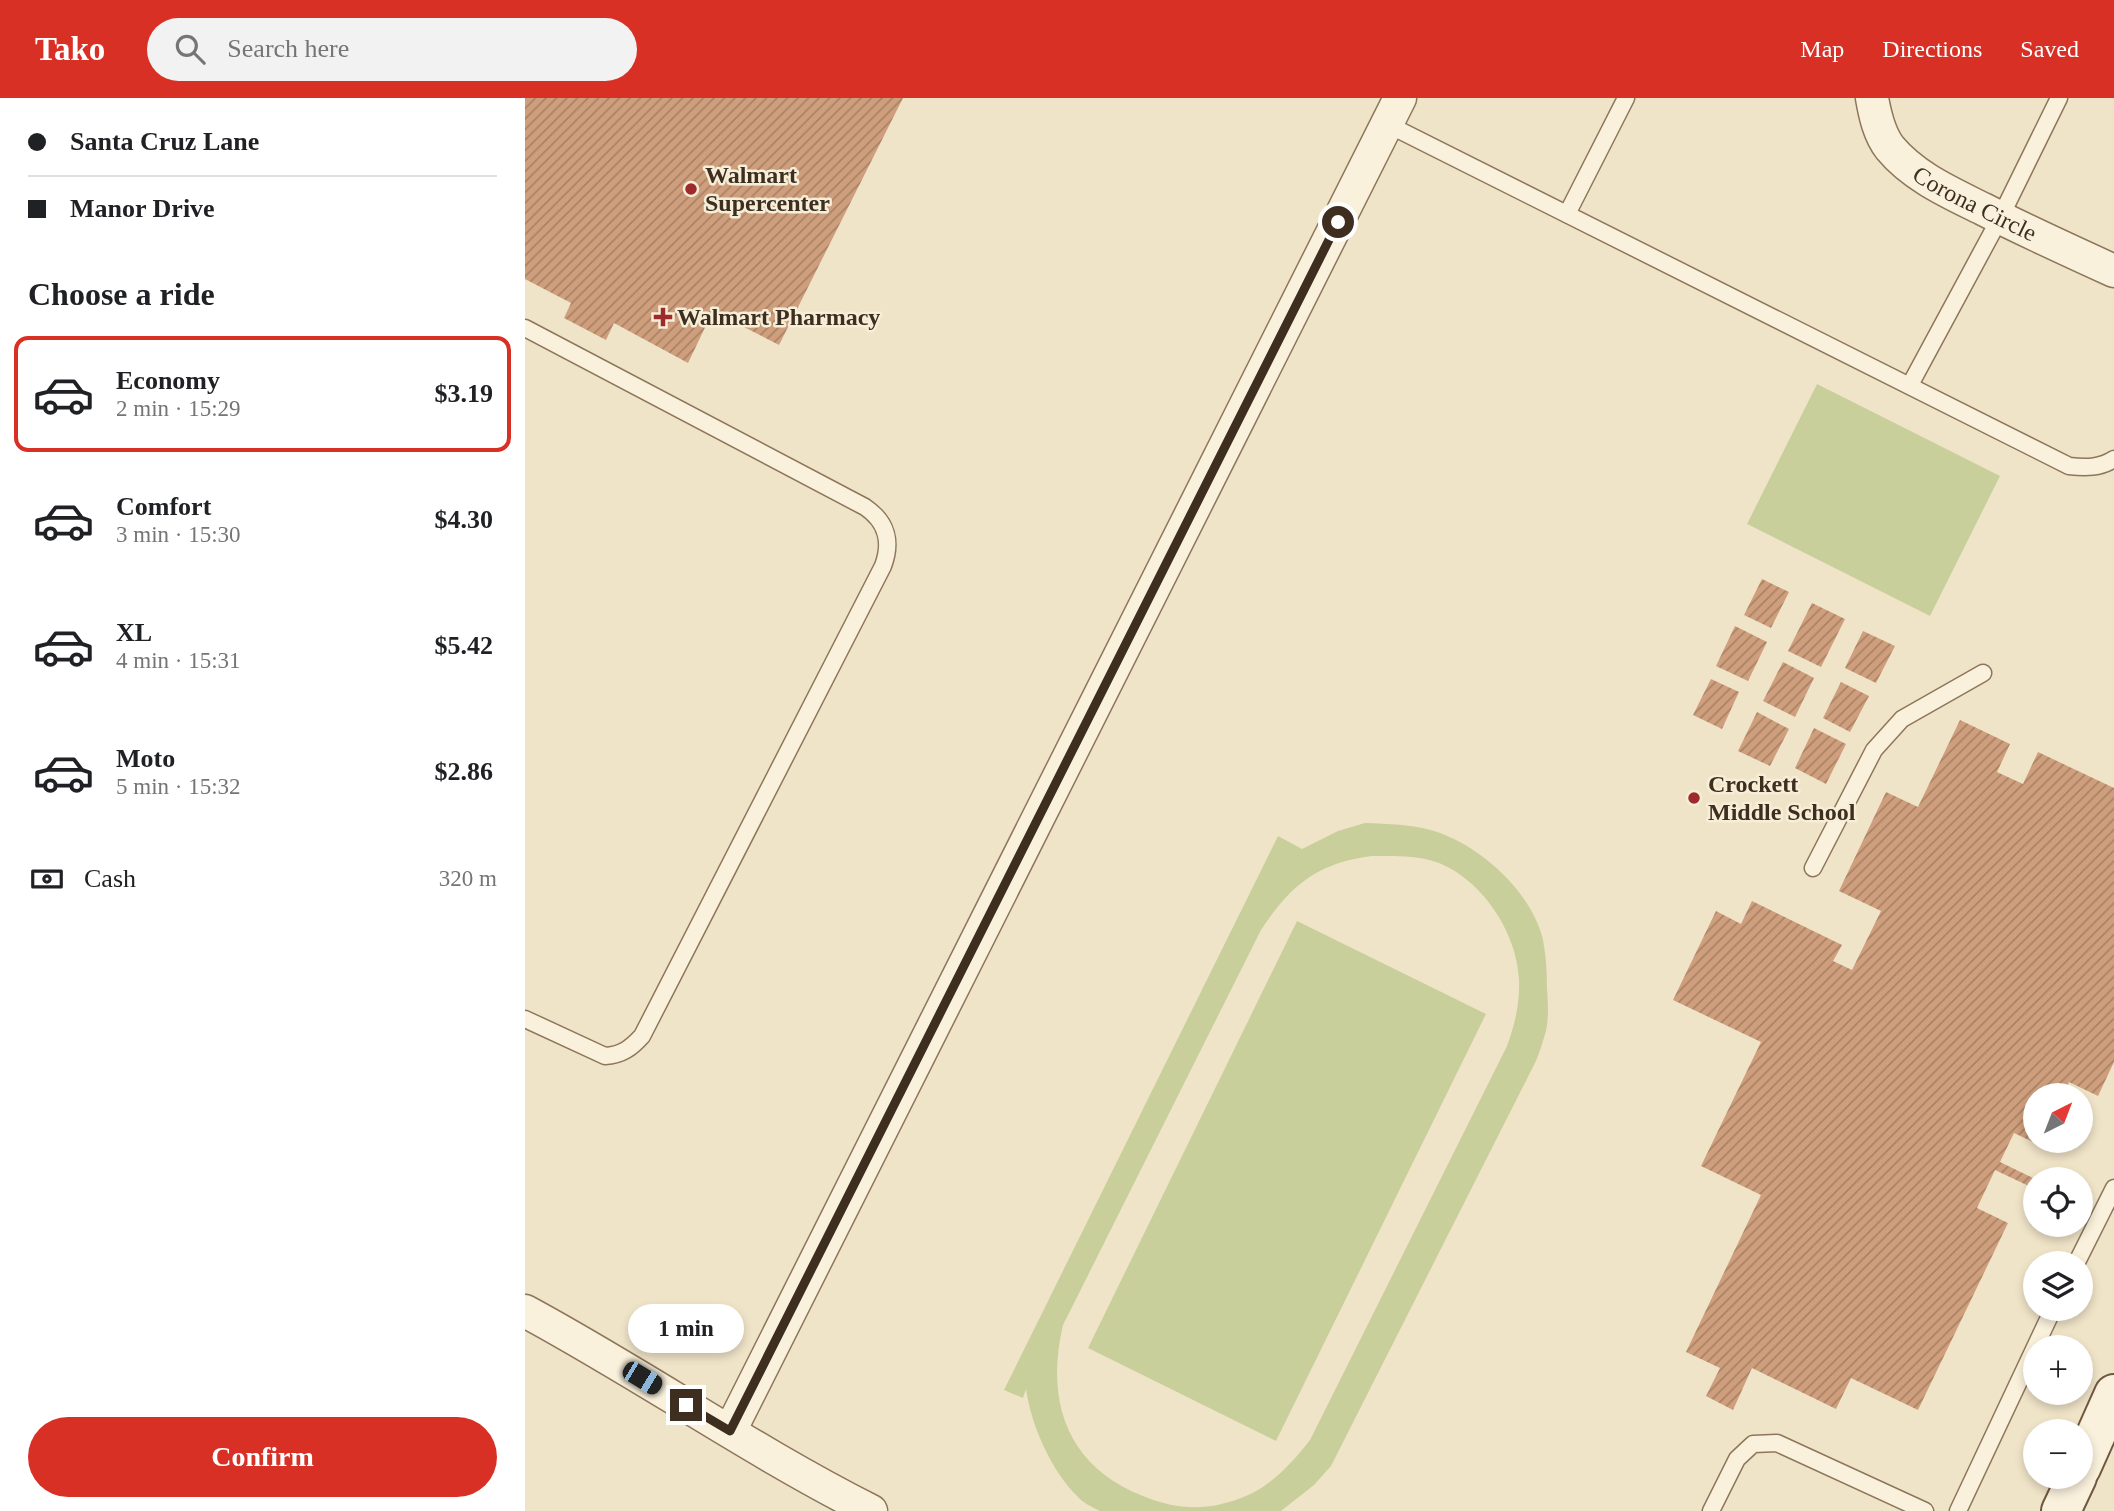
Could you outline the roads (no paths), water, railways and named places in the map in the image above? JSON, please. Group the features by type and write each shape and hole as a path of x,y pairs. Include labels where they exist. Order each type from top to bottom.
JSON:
{"street":[{"name":"Corona Circle","path":"1872,98 1877,122 1889,146 1906,164 1940,188 2114,271"},
{"path":"730,1431 1394,111"},
{"path":"525,1311 577,1339 823,1487 871,1511"},
{"path":"2093,1445 2110,1413"},
{"path":"2061,1511 2071,1489"}],"lane":[{"path":"1567,214 1626,98"},
{"path":"1910,385 2000,218 2059,98"},
{"path":"1394,111 1567,214 2069,466 2088,468 2105,465 2114,458"},
{"path":"525,328 865,507 877,515 883,524 888,536 889,551 642,1036 619,1055 605,1056 525,1019"},
{"path":"1812,868 1874,750 1902,719 1983,673"},
{"path":"2082,1251 2114,1188"},
{"path":"1958,1511 2047,1321"},
{"path":"1711,1511 1737,1459 1753,1444 1777,1443 1925,1511"}],"place":[{"name":"Walmart Supercenter","path":"691,189"},
{"name":"Walmart Pharmacy","path":"663,317"},
{"name":"Crockett Middle School","path":"1694,798"}]}
